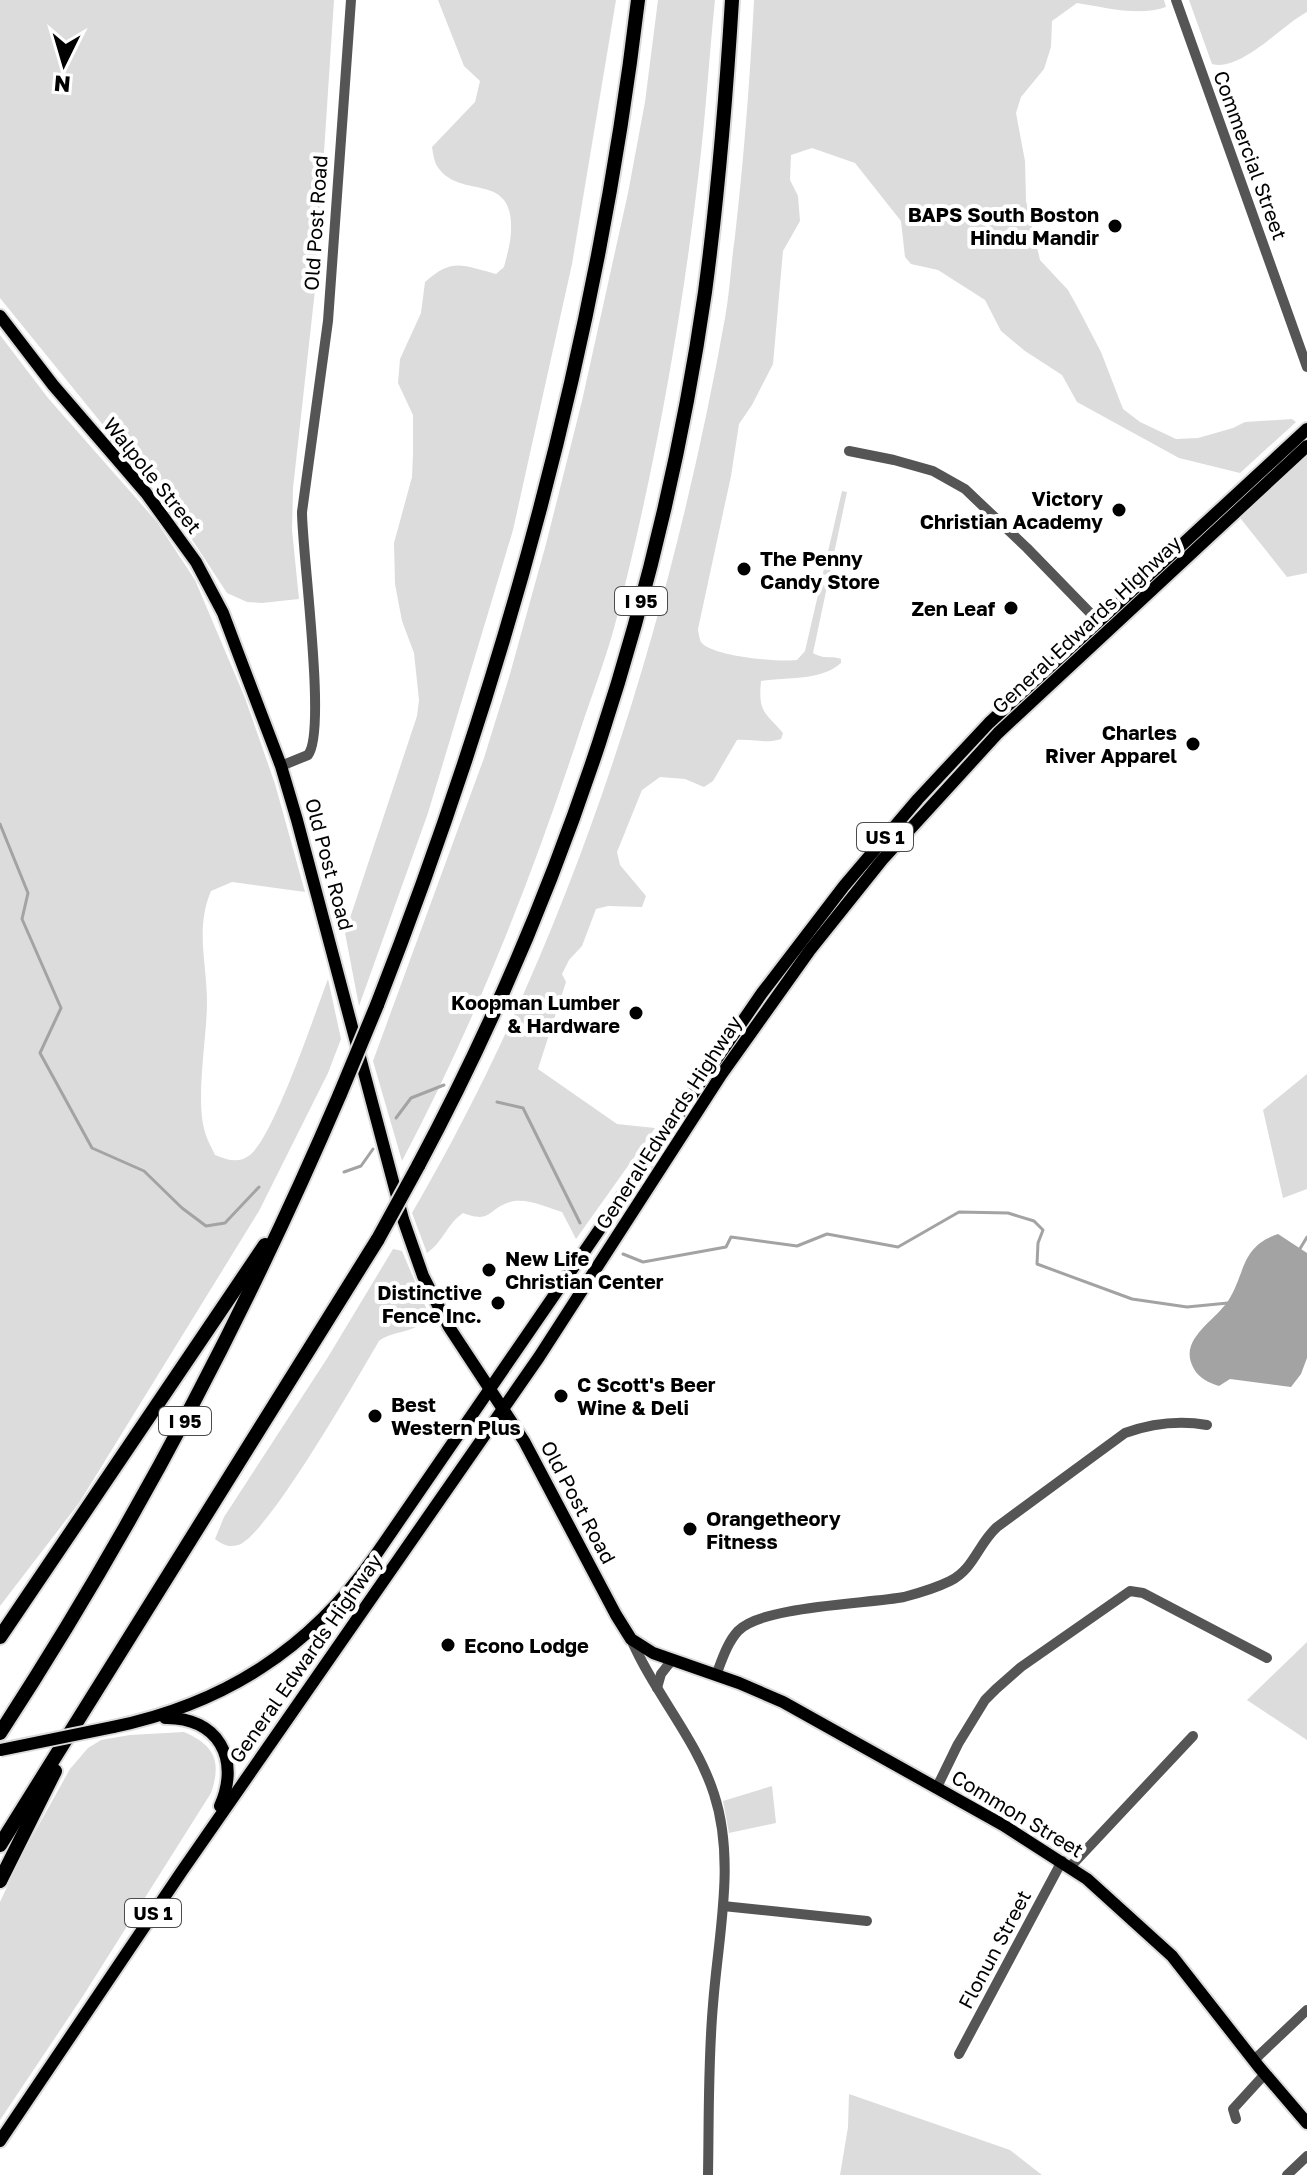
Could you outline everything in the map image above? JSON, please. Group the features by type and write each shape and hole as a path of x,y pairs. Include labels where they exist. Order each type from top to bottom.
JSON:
{"highway":[{"name":"I 95","path":"0,1733 84,1599 170,1449 238,1318 340,1094 428,871 476,731 543,495 602,231 638,0"},
{"name":"I 95","path":"0,1845 378,1239 482,1039 550,879 604,728 645,585 676,452 704,295 719,172 732,0"},
{"path":"0,1637 286,1215"},
{"path":"0,1881 42,1801 77,1722"}],"main road":[{"name":"Walpole Street","path":"0,316 53,385 182,539 223,613 281,766"},
{"name":"General Edwards Highway","path":"0,1750 152,1719 194,1704 241,1680 283,1653 321,1620 371,1563 762,993 821,914 965,748 1307,429"},
{"name":"General Edwards Highway","path":"0,2141 182,1871 503,1409 722,1073 810,950 872,871 998,733 1307,446"},
{"name":"Old Post Road","path":"281,766 410,1240 431,1294 445,1321 533,1456 631,1639"},
{"name":"Common Street","path":"631,1639 653,1653 783,1702 937,1787 1066,1864 1105,1893 1172,1956 1307,2123"},
{"path":"152,1719 177,1718 200,1725 217,1738 228,1763 228,1784 220,1806 182,1871"}],"street":[{"name":"Old Post Road","path":"281,766 308,755 315,739 312,643 302,512 328,321 351,0"},
{"name":"Commercial Street","path":"1176,0 1307,367"},
{"path":"849,451 933,471 965,489 1098,621"},
{"path":"716,1675 733,1637 751,1621 782,1613 904,1596 948,1582 968,1569 988,1535 997,1527 1125,1433 1147,1425 1172,1422 1207,1425"},
{"path":"937,1787 958,1744 991,1694 1021,1667 1130,1591 1143,1593 1267,1658"},
{"name":"Old Post Road","path":"631,1639 641,1663 696,1753 714,1795 722,1843 723,1906 713,2005 708,2175"},
{"path":"657,1688 662,1672 672,1660"},
{"name":"Flonun Street","path":"959,2054 1066,1864 1193,1736"},
{"path":"723,1906 867,1921"},
{"path":"1254,2060 1307,2010"},
{"path":"1236,2119 1232,2114 1236,2104 1265,2074"},
{"path":"1287,2175 1307,2156"}],"shaded area":[{"path":"0,0 334,0 315,290 293,488 292,530 299,599 247,602 227,593 176,515 0,298"},
{"path":"438,0 616,0 572,264 513,530 428,813 359,1006 345,933 417,716 419,700 414,653 402,621 395,584 394,543 412,477 413,453 413,415 398,383 400,359 421,313 425,282 451,266 466,266 496,274 504,267 511,234 509,211 503,199 494,192 458,182 447,176 435,162 432,147 475,102 480,81 464,66"},
{"path":"658,0 715,0 692,226 666,393 644,503 610,644 561,789 477,1005 402,1161 373,1061 484,758 546,544 582,401 628,193 645,102"},
{"path":"754,0 1164,0 1166,7 1144,11 1077,3 1052,21 1051,47 1044,69 1021,97 1016,113 1025,161 1026,201 1040,260 1068,290 1101,352 1123,409 1140,422 1176,439 1198,438 1245,422 1292,419 1296,422 1240,473 1179,458 1077,402 1062,375 1001,331 985,300 938,270 911,264 905,257 901,221 855,163 812,148 791,155 790,180 798,196 800,221 783,251 773,364 739,424 698,630 701,642 731,655 797,660 805,651 842,491 847,492 813,653 841,659 841,663 814,676 761,681 762,706 783,733 781,739 737,740 713,781 704,787 685,779 660,777 642,790 617,852 620,865 646,896 642,907 608,906 596,909 582,946 569,960 562,974 566,982 538,1069 617,1124 655,1128 576,1239 562,1212 536,1203 516,1201 485,1216 463,1213 427,1253 412,1213 469,1109 520,1002 566,892 607,779 675,550 727,308 744,147"},
{"path":"1189,0 1307,0 1307,12 1236,61 1212,64"},
{"path":"0,335 48,398 157,522 195,580 245,698 275,784 305,892 232,882 211,891 206,905 203,933 207,1002 201,1103 205,1132 215,1155 241,1160 260,1143 282,1100 328,979 341,1039 328,1073 259,1211 79,1503 0,1606"},
{"path":"1307,451 1307,573 1287,577 1237,514"},
{"path":"1307,1074 1307,1189 1283,1198 1263,1110"},
{"path":"1278,1234 1307,1253 1307,1358 1301,1374 1291,1387 1230,1379 1219,1386 1201,1378 1190,1359 1194,1340 1228,1301 1250,1254 1266,1239"},
{"path":"393,1249 402,1251 427,1310 426,1318 416,1327 379,1341 312,1453 252,1535 238,1545 228,1546 215,1539 224,1517 328,1357"},
{"path":"1307,1642 1307,1740 1247,1700"},
{"path":"184,1732 202,1743 213,1755 216,1772 211,1793 83,1996 0,2120 0,1902 22,1855 70,1769 88,1748 101,1740 130,1735"},
{"path":"772,1786 776,1823 729,1833 723,1801"},
{"path":"849,2094 1010,2150 1042,2175 840,2175 848,2127"}],"waterway":[{"path":"0,824 28,893 22,919 61,1008 40,1053 92,1148 144,1171 182,1208 206,1226 225,1223 259,1187"},
{"path":"396,1118 411,1098 444,1085"},
{"path":"497,1102 523,1108 580,1223"},
{"path":"344,1172 361,1166 373,1149"},
{"path":"623,1254 643,1262 726,1247 731,1237 797,1246 827,1234 898,1247 959,1212 1008,1213 1034,1221 1043,1230 1038,1243 1037,1264 1132,1299 1187,1307 1228,1303"},
{"path":"1298,1252 1307,1237"}],"place":[{"name":"BAPS South Boston Hindu Mandir","path":"1115,226"},
{"name":"Victory Christian Academy","path":"1119,510"},
{"name":"The Penny Candy Store","path":"744,569"},
{"name":"Zen Leaf","path":"1011,608"},
{"name":"Charles River Apparel","path":"1193,744"},
{"name":"Koopman Lumber & Hardware","path":"636,1013"},
{"name":"New Life Christian Center","path":"489,1270"},
{"name":"Distinctive Fence Inc.","path":"498,1303"},
{"name":"C Scott's Beer Wine & Deli","path":"561,1396"},
{"name":"Best Western Plus","path":"375,1416"},
{"name":"Orangetheory Fitness","path":"690,1529"},
{"name":"Econo Lodge","path":"448,1645"}]}
